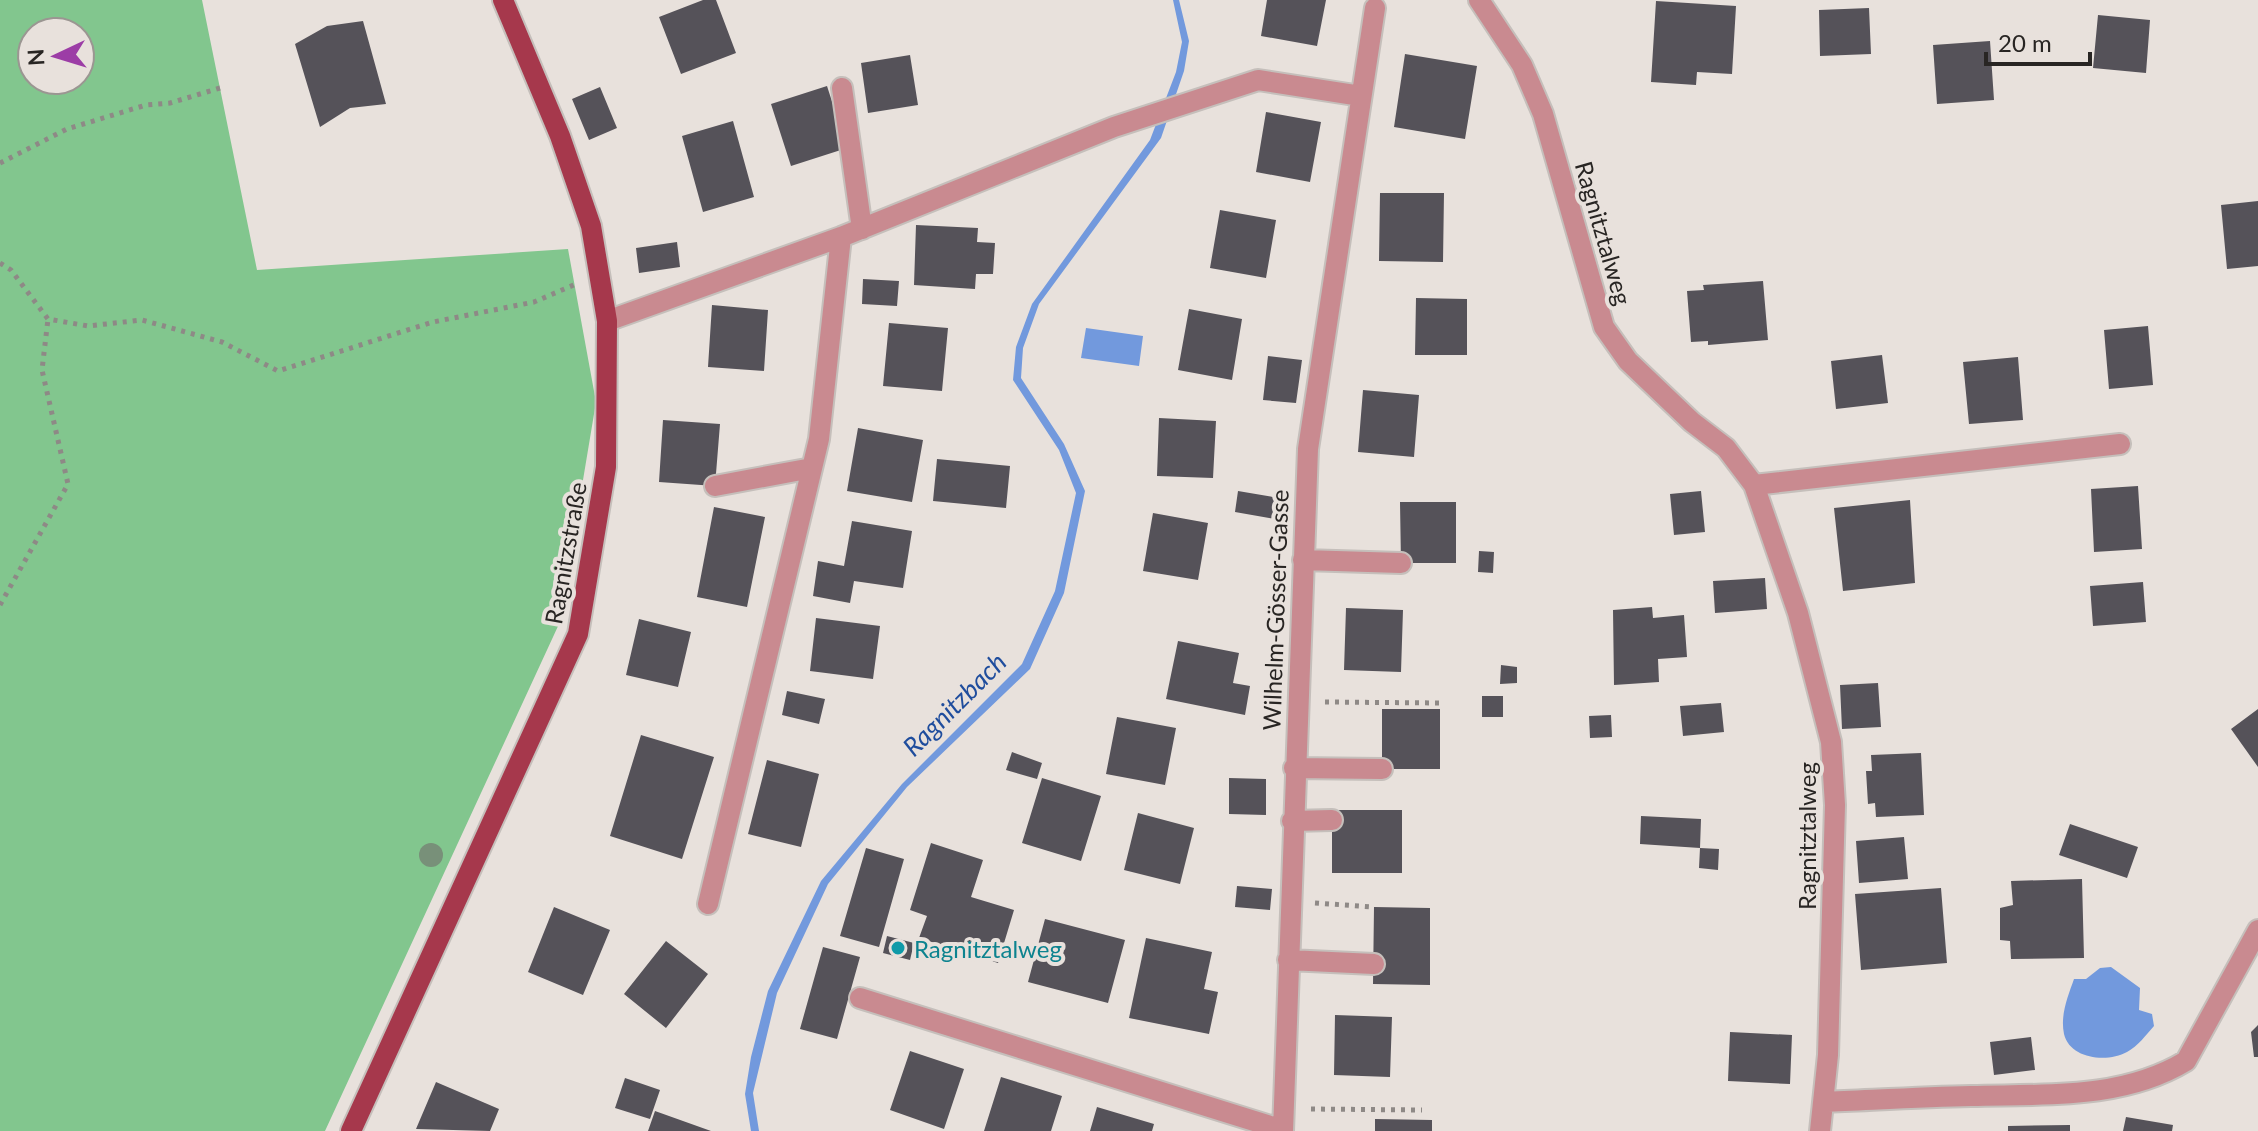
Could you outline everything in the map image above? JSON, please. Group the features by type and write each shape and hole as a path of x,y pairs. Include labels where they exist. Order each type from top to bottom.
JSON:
{"main road":[{"name":"Ragnitzstraße","path":"351,1131 578,634 606,467 607,321 591,226 560,136 503,0"}],"street":[{"name":"Ragnitztalweg","path":"1479,0 1522,65 1543,114 1604,327 1628,361 1692,422 1726,448 1754,485 1798,613 1831,742 1834,864 1824,1102 1820,1131"},
{"name":"Wilhelm-Gösser-Gasse","path":"1283,1124 1308,449 1375,8"},
{"path":"607,321 862,229 1114,127 1258,80 1361,96"},
{"path":"842,88 862,229"},
{"path":"708,904 819,439 841,237"},
{"path":"1754,485 2120,444"},
{"path":"715,486 812,468"},
{"path":"1303,560 1401,563"},
{"path":"1294,768 1382,769"},
{"path":"1292,821 1332,820"},
{"path":"1824,1102 2061,1093 2125,1086 2166,1073 2186,1061 2258,930"},
{"path":"1288,960 1374,964"},
{"path":"860,998 1283,1124"}],"path":[{"path":"0,163 67,129 146,105 170,103 220,88"},
{"path":"0,263 11,270 48,319 88,326 142,320 222,342 278,371 433,322 534,302 599,275"},
{"path":"0,605 68,484 42,370 48,319"},
{"path":"1297,702 1440,703"},
{"path":"1289,903 1374,907"},
{"path":"1283,1124 1422,1110"}],"green space":[{"path":"0,0 202,0 257,270 568,249 596,402 559,624 325,1131 0,1131"}],"water":[{"name":"Ragnitzbach","path":"1173,0 1179,0 1189,41 1184,71 1161,138 1039,304 1023,348 1021,378 1064,444 1085,491 1064,593 1030,669 907,787 828,884 777,993 753,1093 759,1131 751,1131 745,1094 768,991 821,881 902,784 1022,664 1055,591 1076,493 1059,450 1013,380 1016,347 1032,304 1150,140 1176,72 1182,42"},
{"path":"1086,328 1143,336 1139,366 1081,358"},
{"path":"2111,967 2140,988 2139,1010 2152,1014 2154,1026 2127,1052 2100,1058 2081,1054 2068,1042 2063,1027 2065,1006 2074,979 2086,979 2100,968"}],"building":[{"path":"703,0 716,0 736,53 681,74 659,17"},
{"path":"1267,0 1326,0 1317,46 1261,36"},
{"path":"1656,1 1736,6 1732,74 1697,72 1696,85 1651,82"},
{"path":"1869,8 1871,54 1820,56 1819,10"},
{"path":"2098,15 2150,20 2146,73 2093,68"},
{"path":"363,21 386,104 350,108 320,127 295,44 327,26"},
{"path":"1990,41 1994,100 1937,104 1933,45"},
{"path":"1405,54 1477,66 1465,139 1394,127"},
{"path":"910,55 918,105 868,113 861,63"},
{"path":"827,86 847,148 791,166 771,104"},
{"path":"600,87 617,128 589,140 572,99"},
{"path":"1266,112 1321,122 1310,182 1256,172"},
{"path":"733,121 754,197 703,212 682,136"},
{"path":"1380,193 1444,193 1443,262 1379,261"},
{"path":"2258,201 2258,266 2227,269 2221,205"},
{"path":"1220,210 1276,220 1266,278 1210,268"},
{"path":"916,225 978,228 977,242 995,243 993,274 976,274 975,289 914,285"},
{"path":"677,242 680,267 639,273 636,248"},
{"path":"863,279 899,281 897,306 862,304"},
{"path":"1763,281 1768,340 1708,345 1708,341 1691,342 1687,291 1704,290 1703,285"},
{"path":"1416,298 1467,299 1467,355 1415,355"},
{"path":"712,305 768,310 764,371 708,367"},
{"path":"1189,309 1242,319 1232,380 1178,370"},
{"path":"889,323 948,328 942,391 883,386"},
{"path":"2148,326 2153,385 2109,389 2104,330"},
{"path":"1882,355 1888,403 1836,409 1831,361"},
{"path":"1268,356 1302,360 1296,403 1263,400"},
{"path":"2018,357 2023,420 1969,424 1963,362"},
{"path":"1363,390 1419,395 1414,457 1358,452"},
{"path":"1159,418 1216,421 1213,478 1157,476"},
{"path":"663,420 720,424 715,486 659,482"},
{"path":"858,428 923,440 912,502 847,491"},
{"path":"937,459 1010,466 1006,508 933,501"},
{"path":"2138,486 2142,549 2094,552 2091,489"},
{"path":"1238,491 1285,499 1281,520 1235,512"},
{"path":"1701,491 1705,532 1674,535 1670,494"},
{"path":"1910,500 1915,583 1843,591 1834,508"},
{"path":"1400,502 1456,502 1456,563 1401,563"},
{"path":"714,507 765,517 747,607 697,597"},
{"path":"1153,513 1208,523 1198,580 1143,571"},
{"path":"852,521 912,531 903,588 854,581 850,603 813,596 818,561 844,566"},
{"path":"1479,551 1494,552 1493,573 1478,572"},
{"path":"1765,578 1767,609 1715,613 1713,581"},
{"path":"2143,582 2146,622 2093,626 2090,586"},
{"path":"1652,607 1653,618 1684,615 1687,657 1658,659 1659,682 1614,685 1613,610"},
{"path":"1346,608 1403,610 1401,672 1344,670"},
{"path":"816,618 880,626 873,679 810,671"},
{"path":"639,619 691,632 678,687 626,675"},
{"path":"1178,641 1239,653 1233,683 1250,686 1245,715 1166,699"},
{"path":"1501,665 1517,667 1517,683 1500,684"},
{"path":"1878,683 1881,727 1842,729 1840,685"},
{"path":"787,691 825,699 819,724 782,715"},
{"path":"1482,696 1503,696 1503,717 1482,717"},
{"path":"1721,703 1724,732 1683,736 1680,706"},
{"path":"1382,709 1440,709 1440,769 1382,769"},
{"path":"2258,709 2258,767 2231,729"},
{"path":"1611,715 1612,737 1590,738 1589,716"},
{"path":"1117,717 1176,728 1165,785 1106,774"},
{"path":"641,735 714,757 682,859 610,836"},
{"path":"1012,752 1042,763 1037,779 1006,770"},
{"path":"1921,753 1924,815 1876,817 1875,803 1868,804 1866,771 1872,771 1871,755"},
{"path":"767,760 819,774 801,847 748,834"},
{"path":"1042,778 1101,796 1081,861 1022,843"},
{"path":"1229,778 1266,779 1266,815 1229,814"},
{"path":"1332,810 1402,810 1402,873 1332,873"},
{"path":"1138,813 1194,828 1180,884 1124,870"},
{"path":"1641,816 1701,819 1700,848 1640,844"},
{"path":"2070,824 2138,847 2127,878 2059,855"},
{"path":"1904,837 1908,879 1859,883 1856,841"},
{"path":"931,843 983,860 971,897 1014,910 998,963 919,938 927,916 910,910"},
{"path":"866,848 904,859 879,947 840,936"},
{"path":"1700,848 1719,849 1718,870 1699,868"},
{"path":"2082,879 2084,958 2011,959 2010,941 2000,940 2000,908 2013,905 2011,881"},
{"path":"1237,886 1272,889 1270,910 1235,907"},
{"path":"1941,888 1947,963 1861,970 1855,894"},
{"path":"554,907 610,930 583,995 528,972"},
{"path":"1374,907 1430,908 1430,985 1373,984"},
{"path":"1045,919 1125,940 1108,1003 1028,982"},
{"name":"Ragnitztalweg","path":"887,936 914,943 910,960 883,953"},
{"path":"1146,938 1212,952 1204,989 1218,992 1209,1034 1129,1018"},
{"path":"666,941 708,974 666,1028 624,994"},
{"path":"823,947 860,957 837,1039 800,1029"},
{"path":"1335,1015 1392,1017 1390,1077 1334,1075"},
{"path":"2258,1025 2258,1057 2254,1057 2251,1032"},
{"path":"1730,1032 1792,1035 1790,1084 1728,1081"},
{"path":"2031,1037 2035,1070 1994,1075 1990,1042"},
{"path":"910,1051 964,1069 944,1129 890,1110"},
{"path":"1001,1077 1062,1096 1051,1131 984,1131"},
{"path":"625,1078 660,1090 650,1119 615,1108"},
{"path":"436,1082 499,1109 490,1131 416,1129"},
{"path":"1097,1107 1154,1124 1152,1131 1090,1131"},
{"path":"655,1111 711,1131 648,1131"},
{"path":"2126,1117 2173,1125 2172,1131 2123,1131"},
{"path":"1375,1119 1432,1120 1432,1131 1375,1131"},
{"path":"2070,1125 2070,1131 2008,1131 2008,1126"}],"place":[{"name":"Ragnitztalweg","path":"898,948"}]}
